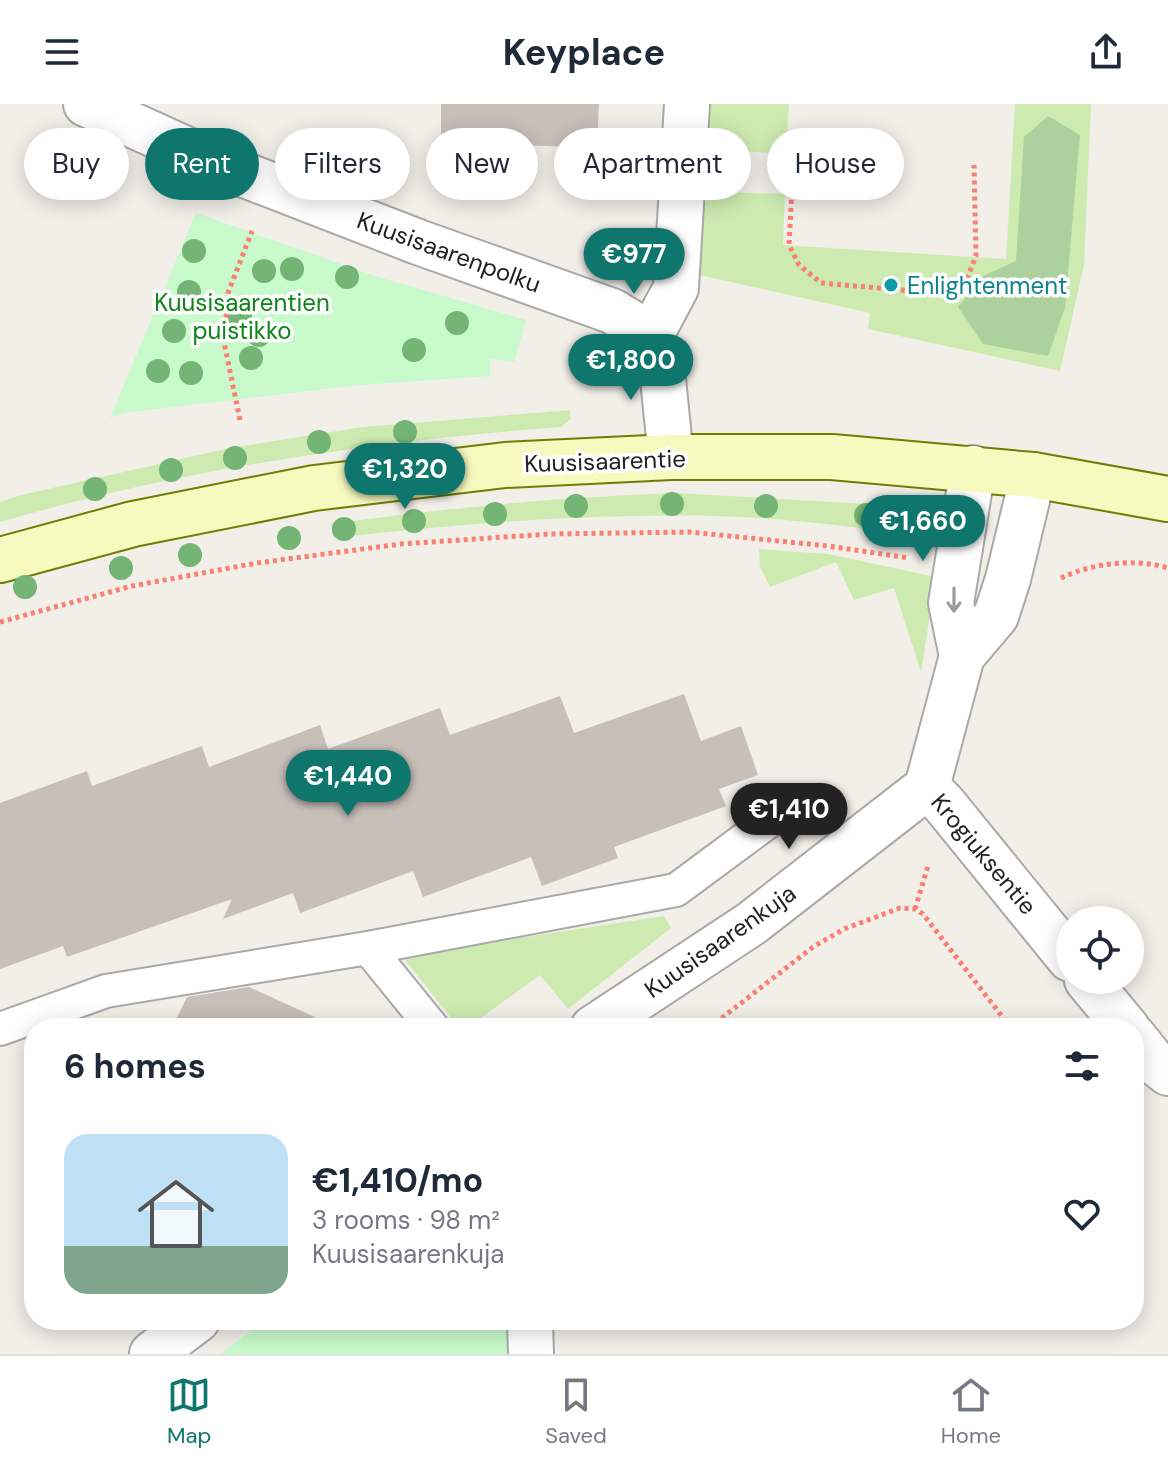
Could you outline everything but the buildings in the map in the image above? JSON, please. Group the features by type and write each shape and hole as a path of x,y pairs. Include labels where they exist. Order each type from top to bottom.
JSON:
{"main road":[{"name":"Kuusisaarentie","path":"0,560 133,524 314,488 505,465 671,457 832,457 1033,475 1168,499"}],"street":[{"name":"Kuusisaarenpolku","path":"86,104 273,185 418,242 612,311 651,335"},
{"path":"671,457 662,370 651,335 676,288 687,104"},
{"path":"962,656 951,603 973,468"},
{"path":"927,787 962,656 996,616 1033,475"},
{"name":"Krogiuksentie","path":"927,787 1056,942"},
{"name":"Kuusisaarenkuja","path":"608,1018 752,923 927,787"},
{"path":"1099,994 1119,1018"},
{"path":"1144,1050 1168,1073"},
{"path":"152,1354 184,1330"},
{"path":"530,1330 531,1354"}],"lane":[{"path":"31,1018 106,991 368,948 676,890 796,801"},
{"path":"368,948 425,1018"},
{"path":"0,1029 24,1020"}],"path":[{"path":"791,200 789,245 799,265 821,283 948,294 966,281 976,256 974,165"},
{"path":"240,420 224,342 228,293 273,185"},
{"path":"590,363 593,378"},
{"path":"0,622 132,586 257,563 401,544 549,534 690,532 828,546 957,566"},
{"path":"915,909 929,861"},
{"path":"722,1018 813,947 844,929 900,908 915,909 923,914 1003,1018"}],"green space":[{"path":"706,104 789,104 788,128 767,128 767,153 751,151 751,128 704,128"},
{"path":"1015,104 1091,104 1084,265 1060,371 868,329 870,313 695,274 702,205 708,200 751,200 751,193 767,193 767,200 785,200 783,245 1006,259"},
{"path":"1048,116 1080,135 1065,308 1048,356 983,344 958,307 983,276 1016,261 1024,137"},
{"name":"Kuusisaarentien puistikko","path":"196,213 375,276 526,320 514,362 490,359 490,376 360,385 124,413 110,418"},
{"path":"570,410 571,419 561,427 419,440 278,460 138,487 0,522 0,502 17,496 230,448 363,427"},
{"path":"677,493 903,506 925,516 946,539 802,522 716,516 620,516 524,521 333,538 331,524 504,504"},
{"path":"759,549 828,554 936,577 921,672 894,588 854,600 836,562 770,587 760,567"},
{"path":"664,916 671,928 568,1009 540,975 481,1018 451,1018 402,956"},
{"path":"251,1330 508,1330 508,1354 221,1354"}],"place":[{"name":"Enlightenment","path":"891,285"}]}
